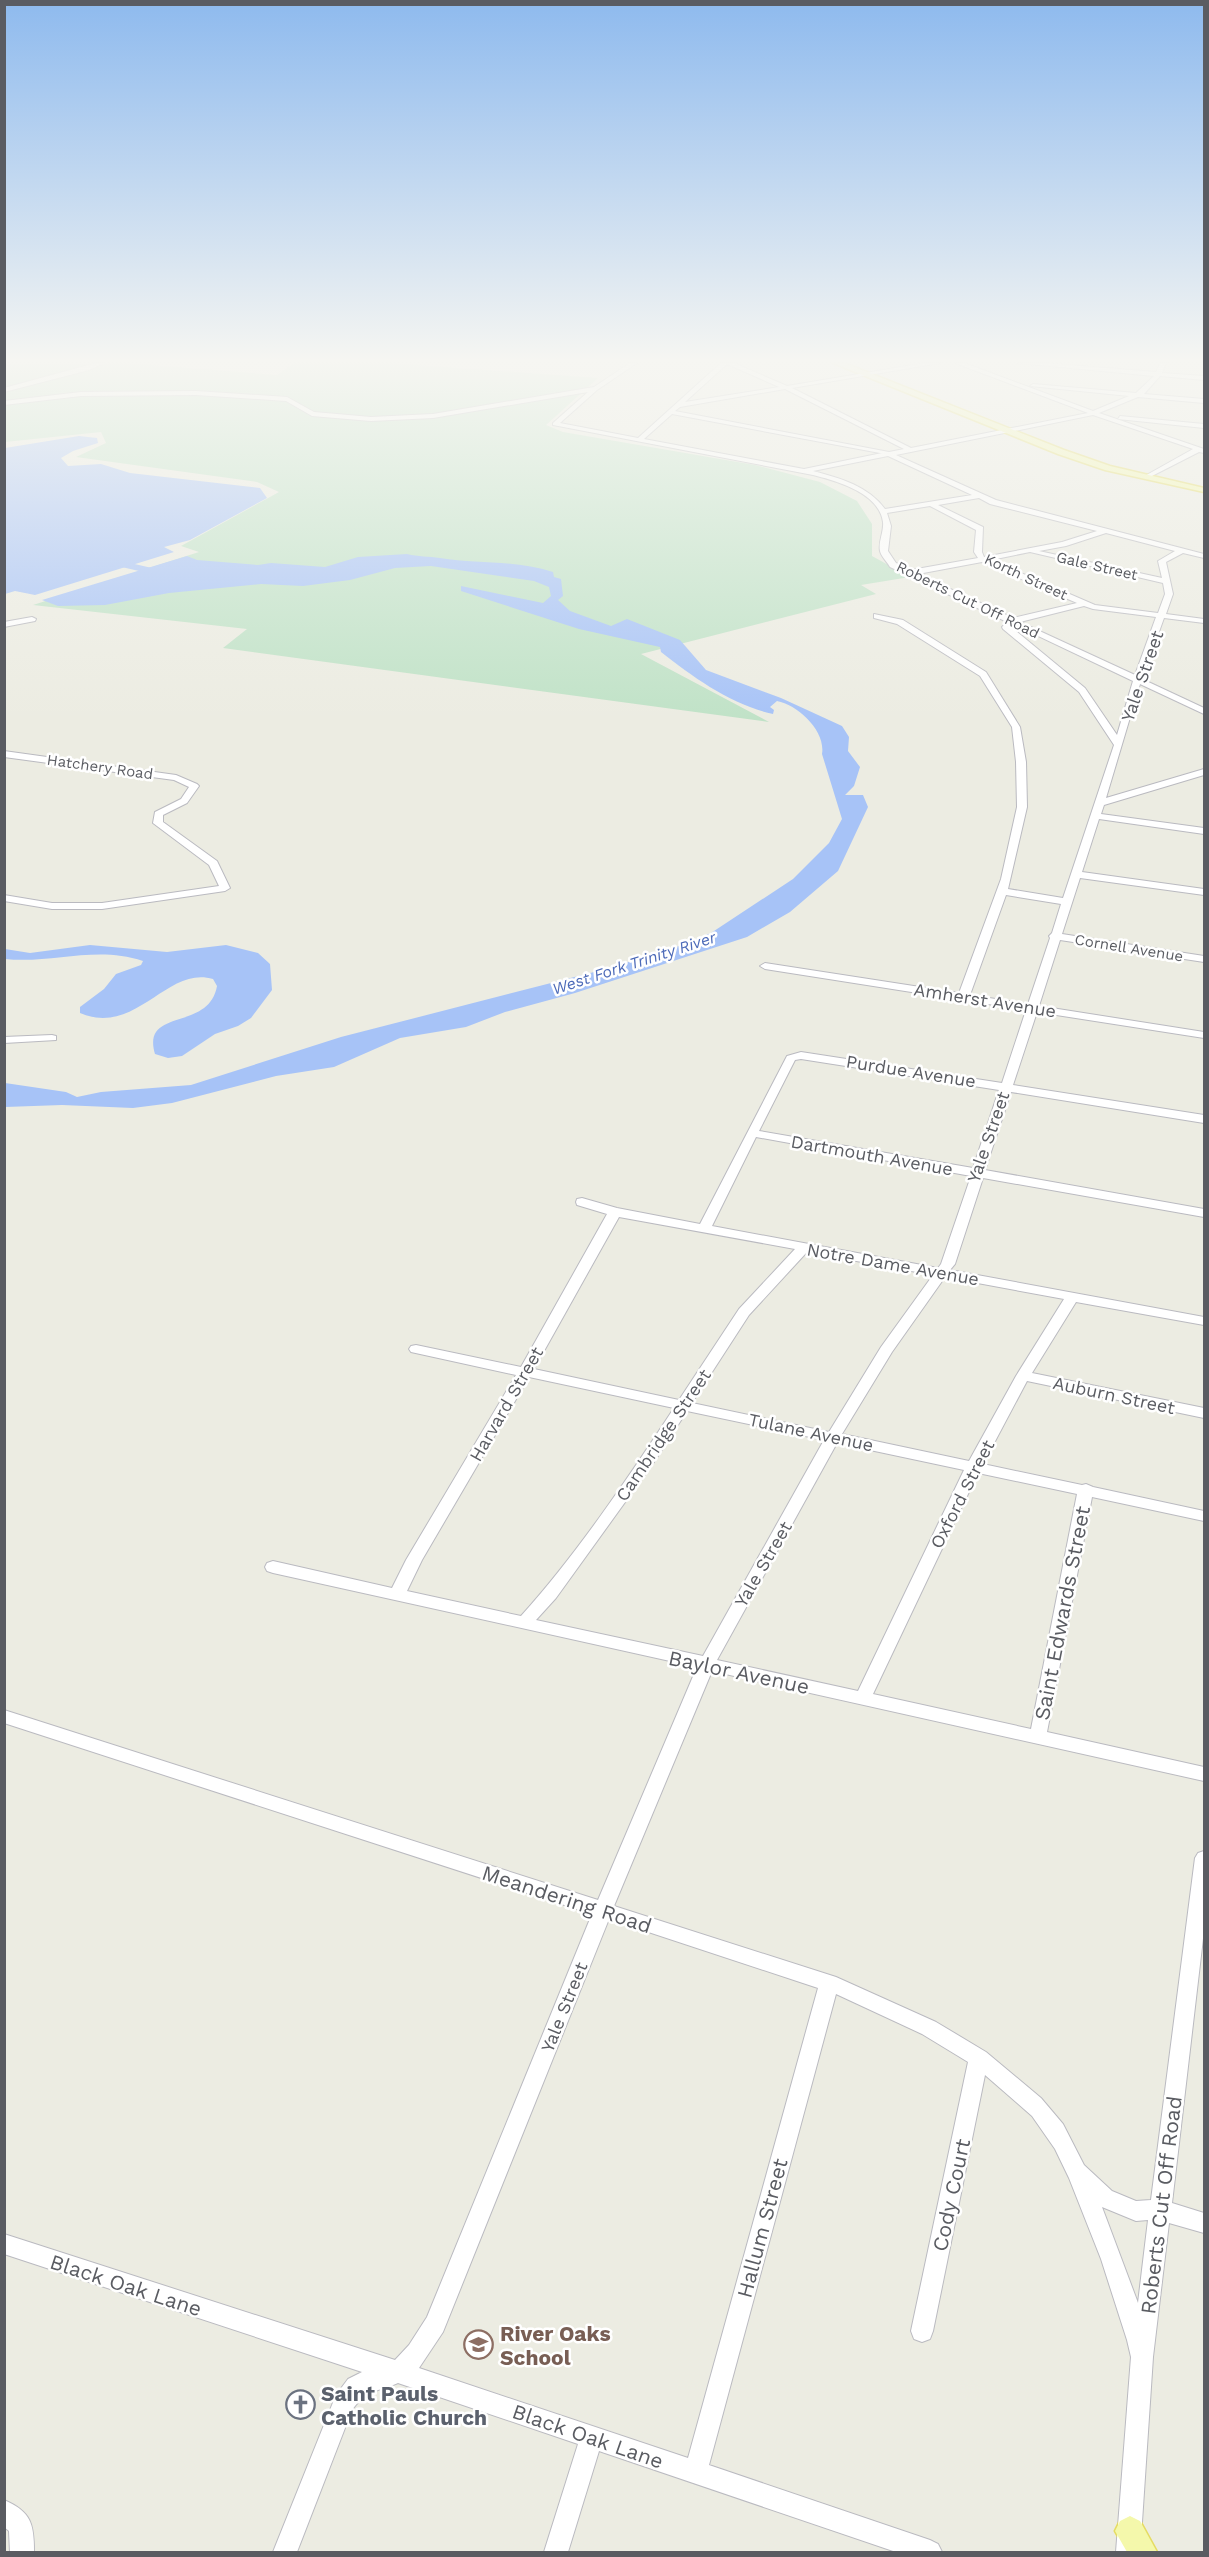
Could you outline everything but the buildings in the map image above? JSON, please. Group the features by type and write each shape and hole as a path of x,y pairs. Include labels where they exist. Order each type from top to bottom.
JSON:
{"main road":[{"path":"1181,482 1204,488"}],"street":[{"path":"844,482 862,491 882,512 978,496"},
{"path":"950,482 978,496 1204,556"},
{"name":"Korth Street","path":"933,505 980,529 978,552 982,559 1082,603"},
{"name":"Roberts Cut Off Road","path":"882,512 886,519 885,554 894,565 1204,711"},
{"path":"909,573 1077,541 1105,531"},
{"name":"Gale Street","path":"1029,550 1166,581"},
{"name":"Yale Street","path":"396,2372 418,2349 435,2324 447,2298 603,1910 706,1665 834,1436 886,1350 943,1273 1096,816 1137,680 1169,594 1162,561 1182,550"},
{"path":"1119,745 1082,690 1006,627 1012,621 1082,603 1103,609 1204,621"},
{"path":"877,616 896,620 982,674 1016,727 1022,781 1022,807 1002,891 964,996"},
{"path":"4,626 32,619"},
{"name":"Hatchery Road","path":"4,753 145,772 176,778 194,786 184,801 158,814 158,823 213,863 225,888 102,906 52,906 4,898"},
{"path":"1100,803 1204,772"},
{"path":"1096,816 1204,831"},
{"path":"1076,874 1204,892"},
{"path":"1002,891 1066,902"},
{"name":"Cornell Avenue","path":"1054,936 1204,959"},
{"name":"Amherst Avenue","path":"765,966 1204,1035"},
{"path":"4,1040 52,1038"},
{"name":"Purdue Avenue","path":"752,1133 791,1058 808,1055 1204,1119"},
{"path":"704,1228 752,1133"},
{"name":"Dartmouth Avenue","path":"752,1133 1204,1213"},
{"name":"Notre Dame Avenue","path":"582,1202 615,1212 1204,1321"},
{"name":"Harvard Street","path":"397,1595 414,1560 525,1372 615,1212"},
{"name":"Cambridge Street","path":"524,1624 556,1585 649,1458 744,1312 804,1247"},
{"name":"Oxford Street","path":"863,1698 974,1467 1023,1376 1072,1297"},
{"name":"Tulane Avenue","path":"416,1349 1086,1489 1204,1516"},
{"name":"Auburn Street","path":"1023,1376 1204,1413"},
{"name":"Saint Edwards Street","path":"1038,1736 1086,1489"},
{"name":"Baylor Avenue","path":"273,1567 1204,1774"},
{"name":"Meandering Road","path":"4,1716 829,1983 895,2009 948,2037 980,2058 1034,2104 1055,2129 1076,2167 1129,2304 1142,2357"},
{"name":"Roberts Cut Off Road","path":"1134,2545 1142,2357 1204,1868"},
{"name":"Hallum Street","path":"695,2473 829,1983"},
{"name":"Cody Court","path":"922,2331 980,2058"},
{"name":"Meandering Road","path":"1076,2167 1105,2198 1136,2211 1160,2210 1204,2223"},
{"name":"Black Oak Lane","path":"4,2244 592,2437 930,2553"},
{"path":"285,2553 344,2403 355,2386 363,2380 396,2372"},
{"path":"556,2553 592,2437"},
{"path":"4,2512 21,2525 23,2548"}],"green space":[{"path":"258,482 821,482 857,501 872,524 872,556 910,577 861,585 876,594 641,654 769,722 223,648 247,629 33,605 199,552 181,546 279,492"}],"water":[{"path":"5,482 211,482 260,488 267,498 190,540 164,547 174,552 35,595 15,591 5,594"},
{"path":"407,554 511,564 553,572 554,577 561,579 563,596 558,600 570,611 611,626 627,619 680,640 706,670 781,698 842,726 849,737 848,751 860,767 854,786 845,795 863,795 868,807 838,871 790,912 747,937 575,993 505,1012 466,1027 400,1038 334,1067 276,1076 172,1103 133,1108 62,1105 5,1107 5,1083 66,1092 77,1097 101,1092 191,1085 341,1037 598,971 669,950 711,933 793,879 829,843 842,819 822,754 820,737 802,713 777,701 770,707 774,710 773,714 743,704 714,689 687,671 661,652 660,647 579,629 461,591 461,586 543,603 551,596 549,587 534,581 431,566 395,568 350,580 303,586 261,584 169,593 105,605 58,606 42,600 187,556 197,560 258,565 271,563 325,567 358,557"},
{"path":"90,945 167,952 226,945 258,953 270,964 272,990 251,1018 238,1026 215,1034 182,1056 168,1058 155,1054 153,1039 158,1030 166,1024 202,1009 211,1000 217,986 213,979 196,977 181,982 135,1009 118,1016 100,1018 80,1013 80,1007 104,989 116,974 141,965 143,961 108,955 5,959 5,949 30,953"}],"waterway":[{"name":"West Fork Trinity River","path":"104,560 152,571 168,567"}],"place":[{"name":"River Oaks School","path":"479,2345"},
{"name":"Saint Pauls Catholic Church","path":"300,2405"}]}
